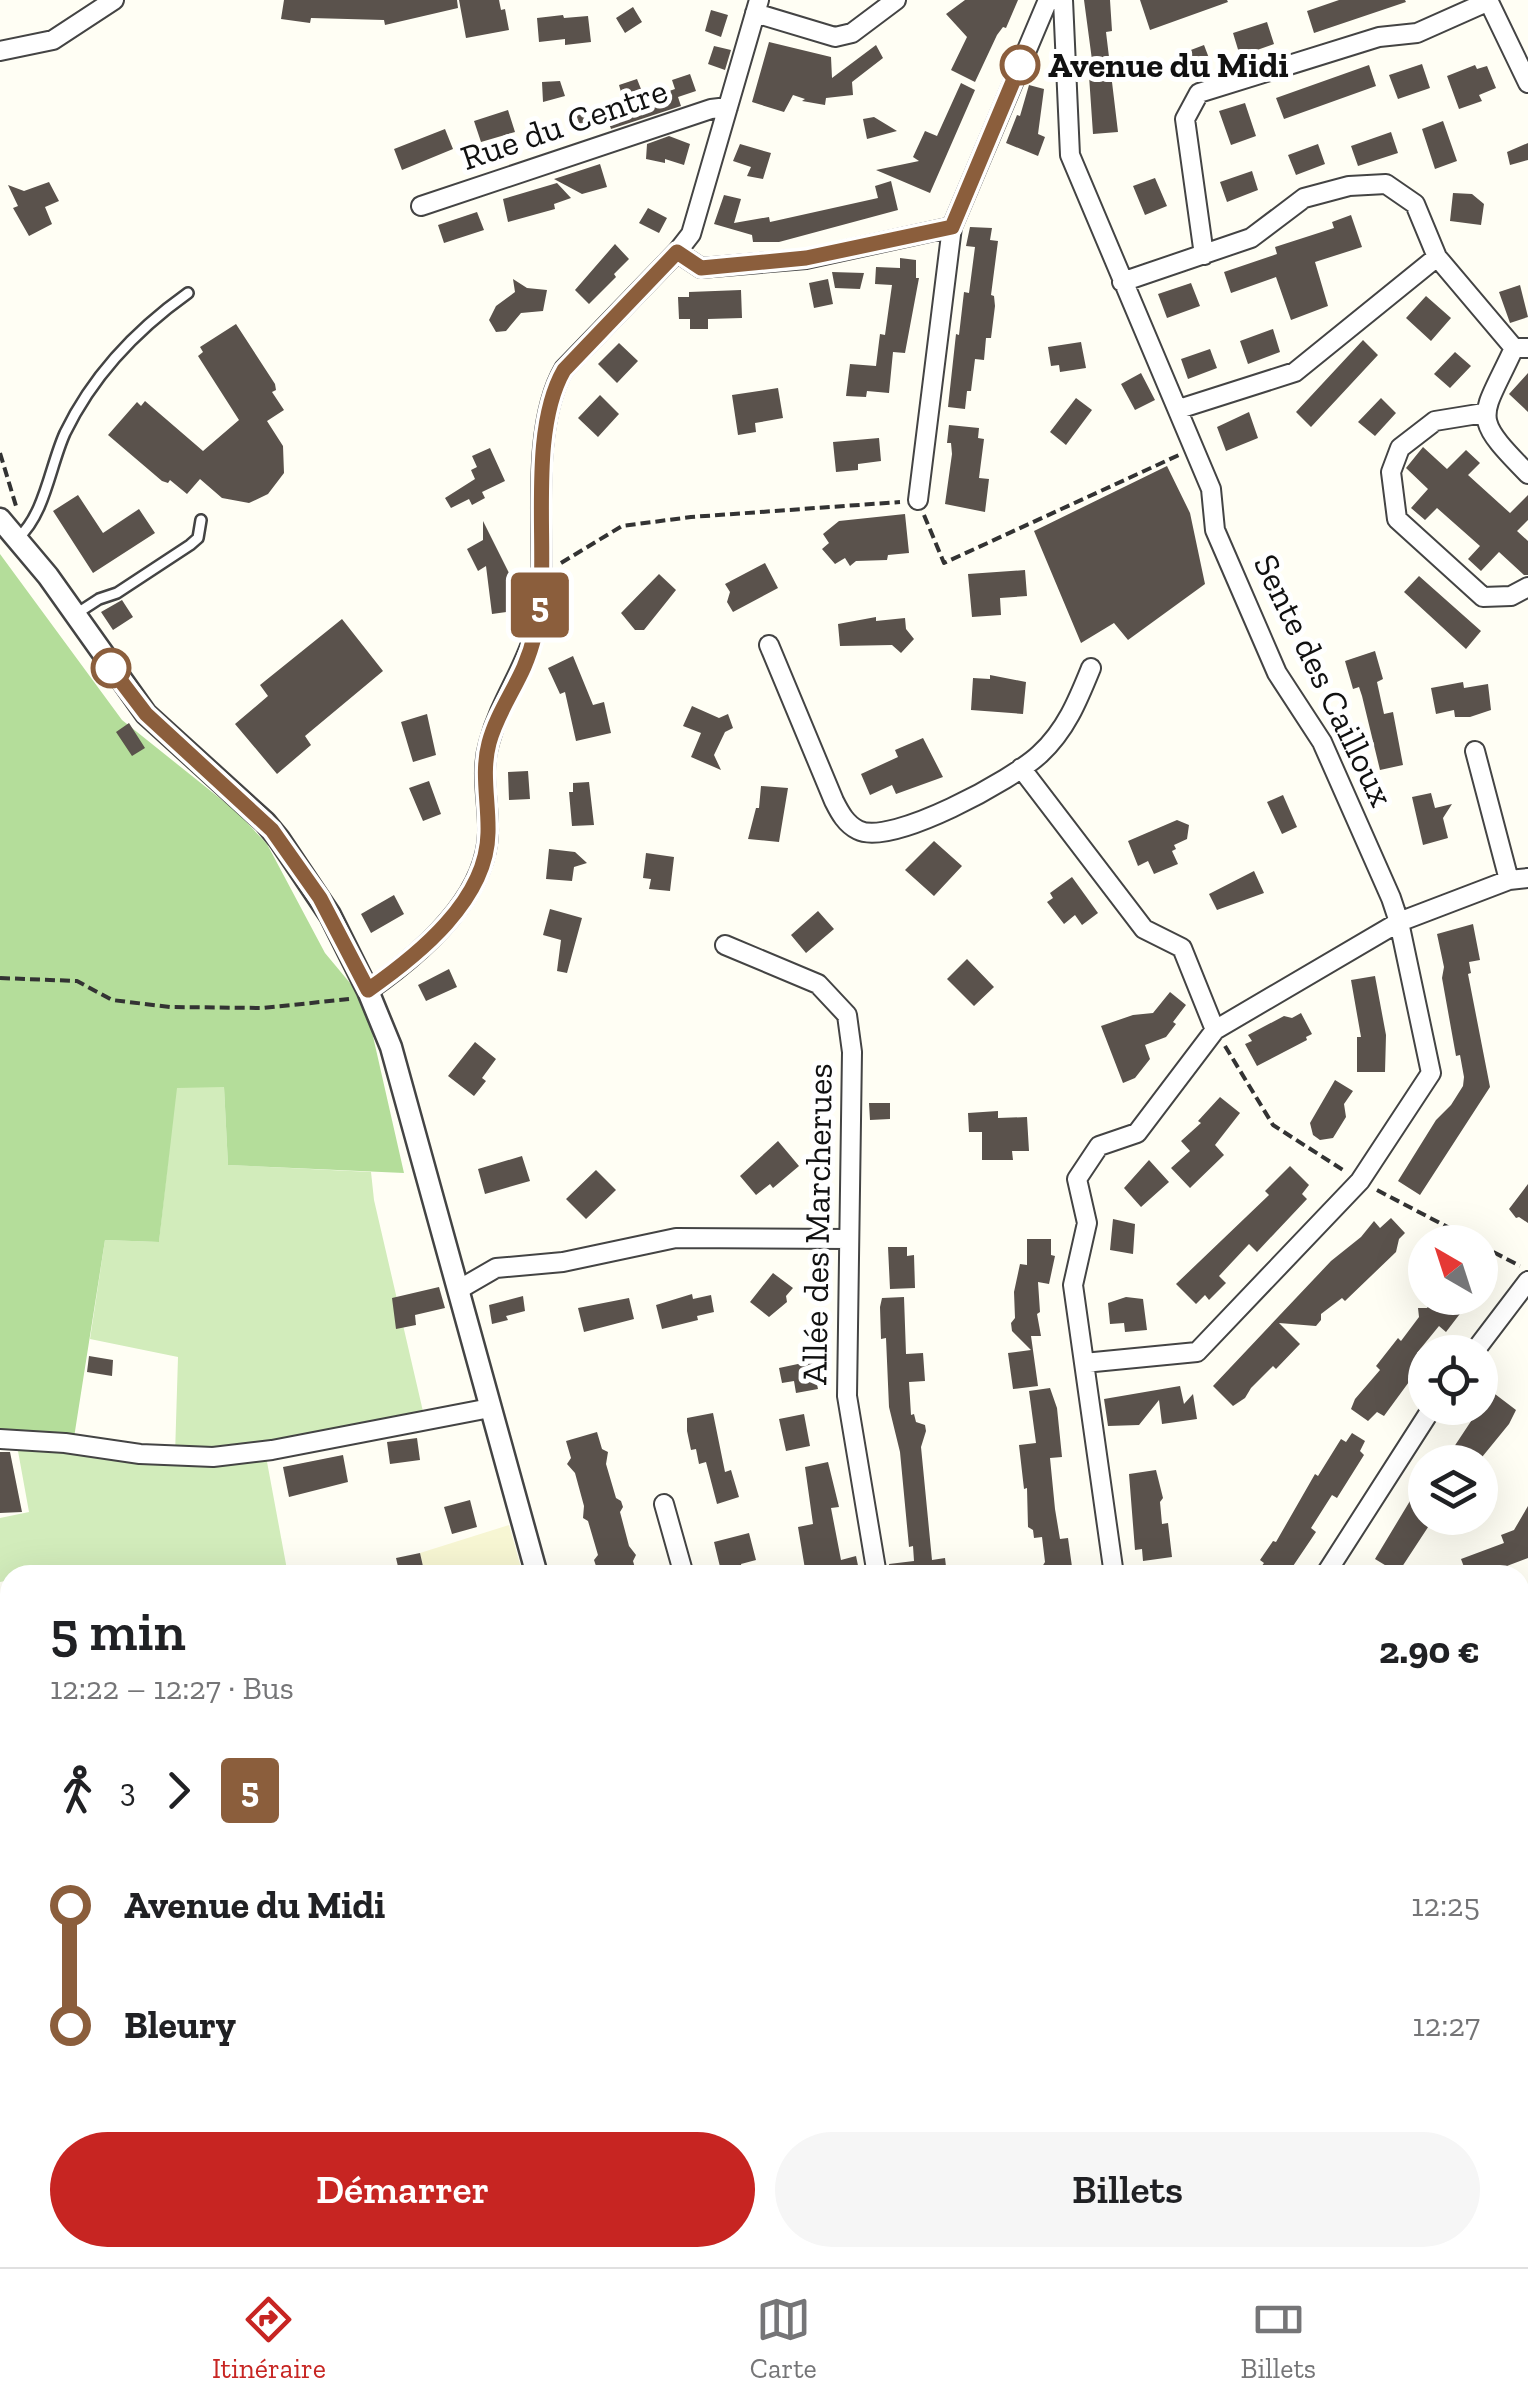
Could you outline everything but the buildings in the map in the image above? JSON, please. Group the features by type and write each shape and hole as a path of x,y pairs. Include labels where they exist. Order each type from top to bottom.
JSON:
{"street":[{"path":"368,990 448,923 466,902 483,862 488,831 484,775 490,740 525,666 538,623 544,433 553,388 564,370 691,234 757,6 835,38 852,33 896,0"},
{"path":"918,500 952,227 1048,0"},
{"path":"1063,0 1070,155 1179,409 1295,372 1437,257"},
{"path":"1204,254 1185,119 1199,92 1379,37 1418,33 1489,1 1528,83"},
{"path":"0,50 52,40 107,2"},
{"name":"Rue du Centre","path":"421,206 711,109 728,107"},
{"path":"1122,282 1251,238 1304,198 1349,186 1386,184 1415,204 1437,257 1521,348 1484,414 1490,435 1528,474"},
{"path":"677,252 701,268 806,258 952,227"},
{"name":"Sente des Cailloux","path":"1084,1363 1197,1352 1360,1182 1431,1073 1400,922 1322,742 1277,673 1215,530 1213,498 1179,409"},
{"path":"1484,414 1435,421 1400,448 1391,472 1397,520 1482,597 1511,596 1528,587"},
{"path":"8,532 48,576 73,617"},
{"path":"8,532 146,714 265,822 286,849 312,903 368,990 391,1047 534,1565"},
{"path":"769,645 843,818 860,832 876,834 943,812 999,785 1040,754 1072,716 1090,668"},
{"path":"1113,1565 1074,1285 1087,1223 1077,1179 1099,1146 1138,1133 1215,1030 1400,922 1519,879 1475,752"},
{"path":"1021,768 1144,928 1182,948 1215,1030"},
{"name":"Allée des Marcherues","path":"725,945 818,984 847,1015 852,1052 846,1396 875,1565"},
{"path":"458,1290 496,1268 562,1262 676,1238 848,1239"},
{"path":"1487,1335 1528,1281"},
{"path":"0,1439 140,1454 213,1457 265,1451 490,1408"},
{"path":"1330,1565 1421,1425"},
{"path":"664,1504 681,1565"}],"lane":[{"path":"8,532 30,526 53,462 81,402 128,343 188,293"},
{"path":"73,617 190,546 198,538 201,520"}],"path":[{"path":"576,552 622,526 918,500 944,563 1193,449"},
{"path":"0,453 19,515 8,532"},
{"path":"0,978 77,981 112,1000 170,1007 342,1002 368,990"},
{"path":"1215,1030 1273,1125 1360,1182 1442,1225"},
{"path":"1498,1254 1528,1270"}],"green space":[{"path":"0,554 122,720 237,812 267,844 325,953 365,1001 404,1173 228,1165 224,1087 177,1088 159,1242 105,1240 73,1444 0,1439"},
{"path":"176,1087 224,1087 228,1165 371,1172 374,1200 425,1420 265,1451 286,1565 0,1565 0,1518 29,1512 16,1440 175,1455 178,1357 90,1339 105,1240 159,1242"},
{"path":"509,1525 520,1565 423,1565 420,1553"}],"bus line":[{"name":"5","path":"111,668 146,714 272,830 330,914 368,990 379,983 448,923 466,902 483,862 488,844 486,756 498,720 525,666 538,623 544,433 553,388 564,370 677,252 701,268 806,258 952,227 1020,65"}],"place":[{"name":"Avenue du Midi","path":"1020,65"}]}
